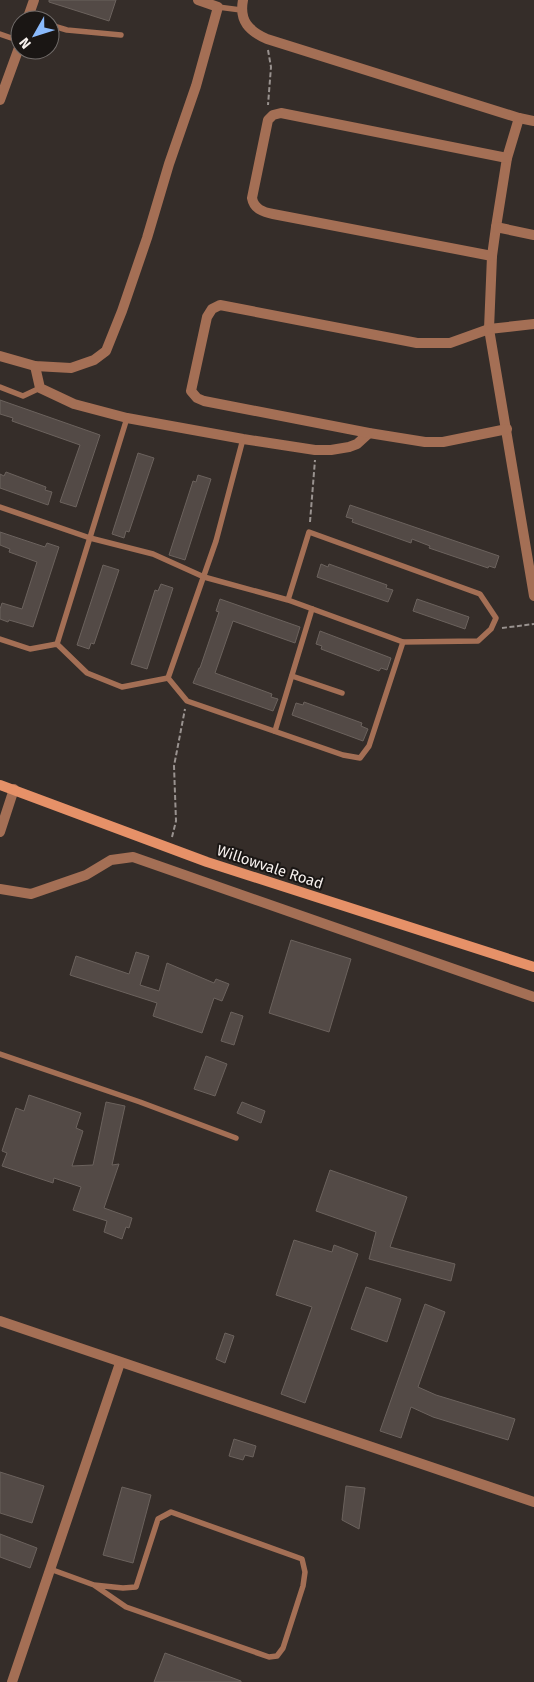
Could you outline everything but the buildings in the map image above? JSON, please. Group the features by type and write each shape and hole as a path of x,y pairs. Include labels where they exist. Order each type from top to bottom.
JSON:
{"main road":[{"name":"Willowvale Road","path":"0,785 207,862 534,967"}],"street":[{"path":"0,356 35,366 71,368 94,360 106,351 147,238 169,164 196,86 218,7 198,0"},
{"path":"242,5 247,26 255,34 267,39 519,118 534,121"},
{"path":"0,100 15,60"},
{"path":"492,256 262,212 253,204 252,198 268,120 273,115 281,113 507,158"},
{"path":"519,118 507,158 496,227 492,256 489,329 534,596"},
{"path":"496,227 534,235"},
{"path":"507,429 436,443 369,434 212,403 197,398 191,391 209,312 220,305 417,343 450,343 489,329 534,324"},
{"path":"35,366 40,388 74,404 127,418 316,450 349,447 363,440 369,434"},
{"path":"0,832 14,789"},
{"path":"0,889 31,894 86,875 110,860 133,857 534,997"},
{"path":"0,1321 534,1502"},
{"path":"12,1682 120,1363"}],"lane":[{"path":"218,7 242,5"},
{"path":"60,28 121,35"},
{"path":"0,387 23,396 40,388"},
{"path":"57,644 127,418"},
{"path":"168,678 216,541 243,439"},
{"path":"0,506 90,538 153,554 204,577 288,600 403,642 478,641 491,629 496,618 480,594 309,532 288,600"},
{"path":"275,731 312,610"},
{"path":"0,639 30,649 57,644"},
{"path":"168,678 187,701 343,755 360,758 369,746 403,642"},
{"path":"57,644 87,673 122,687 168,678"},
{"path":"292,676 342,693"},
{"path":"0,1054 140,1102 236,1138"},
{"path":"50,1569 94,1585 123,1588 136,1587 158,1519 171,1512 302,1559 305,1572 303,1586 283,1648 277,1656 269,1657 126,1607 94,1585"}],"path":[{"path":"267,39 271,67 268,120"},
{"path":"309,532 316,450"},
{"path":"491,629 534,624"},
{"path":"168,847 176,821 174,766 187,701"}]}
